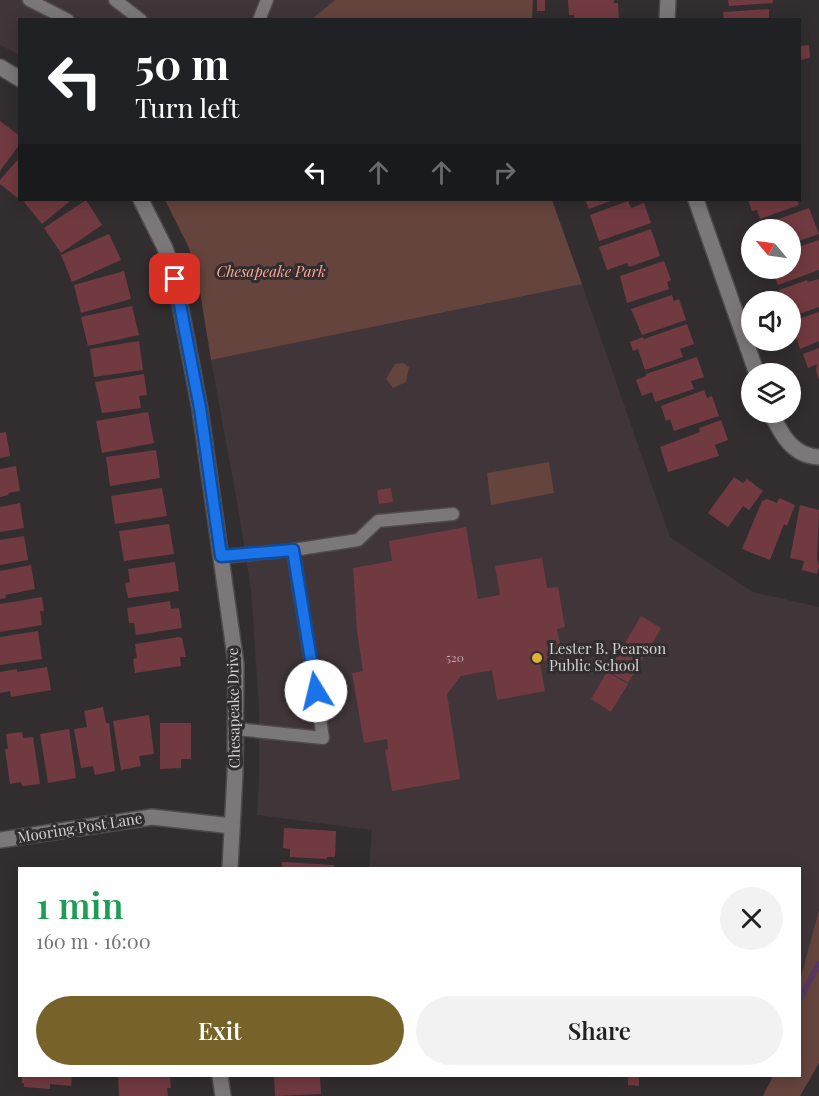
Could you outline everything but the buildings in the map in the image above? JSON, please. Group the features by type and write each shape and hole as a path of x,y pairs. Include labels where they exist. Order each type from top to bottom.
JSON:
{"street":[{"path":"667,18 668,0"},
{"path":"0,67 18,78"},
{"name":"Chesapeake Drive","path":"142,201 165,248 175,279 200,408 236,664 236,729 230,867"},
{"path":"696,201 753,363"},
{"path":"776,423 791,446 806,457 819,457"},
{"name":"Mooring Post Lane","path":"0,840 152,817 232,826"},
{"path":"220,1077 223,1096"}],"lane":[{"path":"29,0 64,18"},
{"path":"115,0 138,18"},
{"path":"260,18 267,0"},
{"path":"221,556 293,550 358,540 378,522 453,514"},
{"path":"236,729 323,738 293,550"}],"shaded area":[{"path":"0,0 336,0 313,18 18,18 18,54 0,45"},
{"name":"Lester B. Pearson Public School","path":"582,284 670,537 753,592 819,607 819,910 801,976 801,867 369,867 372,830 257,815 259,709 251,590 211,360"}],"green space":[{"path":"335,0 533,0 532,18 313,18"},
{"name":"Chesapeake Park","path":"166,201 552,201 582,284 211,360 198,279 189,248"},
{"path":"403,363 409,367 406,382 393,388 386,379 395,364"},
{"path":"549,462 554,493 491,505 487,473"},
{"path":"819,910 819,1063 800,1096 763,1096 772,1077 801,1077 801,976"}],"waterway":[{"path":"801,996 819,964"}],"place":[{"name":"Lester B. Pearson Public School","path":"537,658"}],"route":[{"path":"175,279 193,364 221,556 293,550 316,691"}]}
